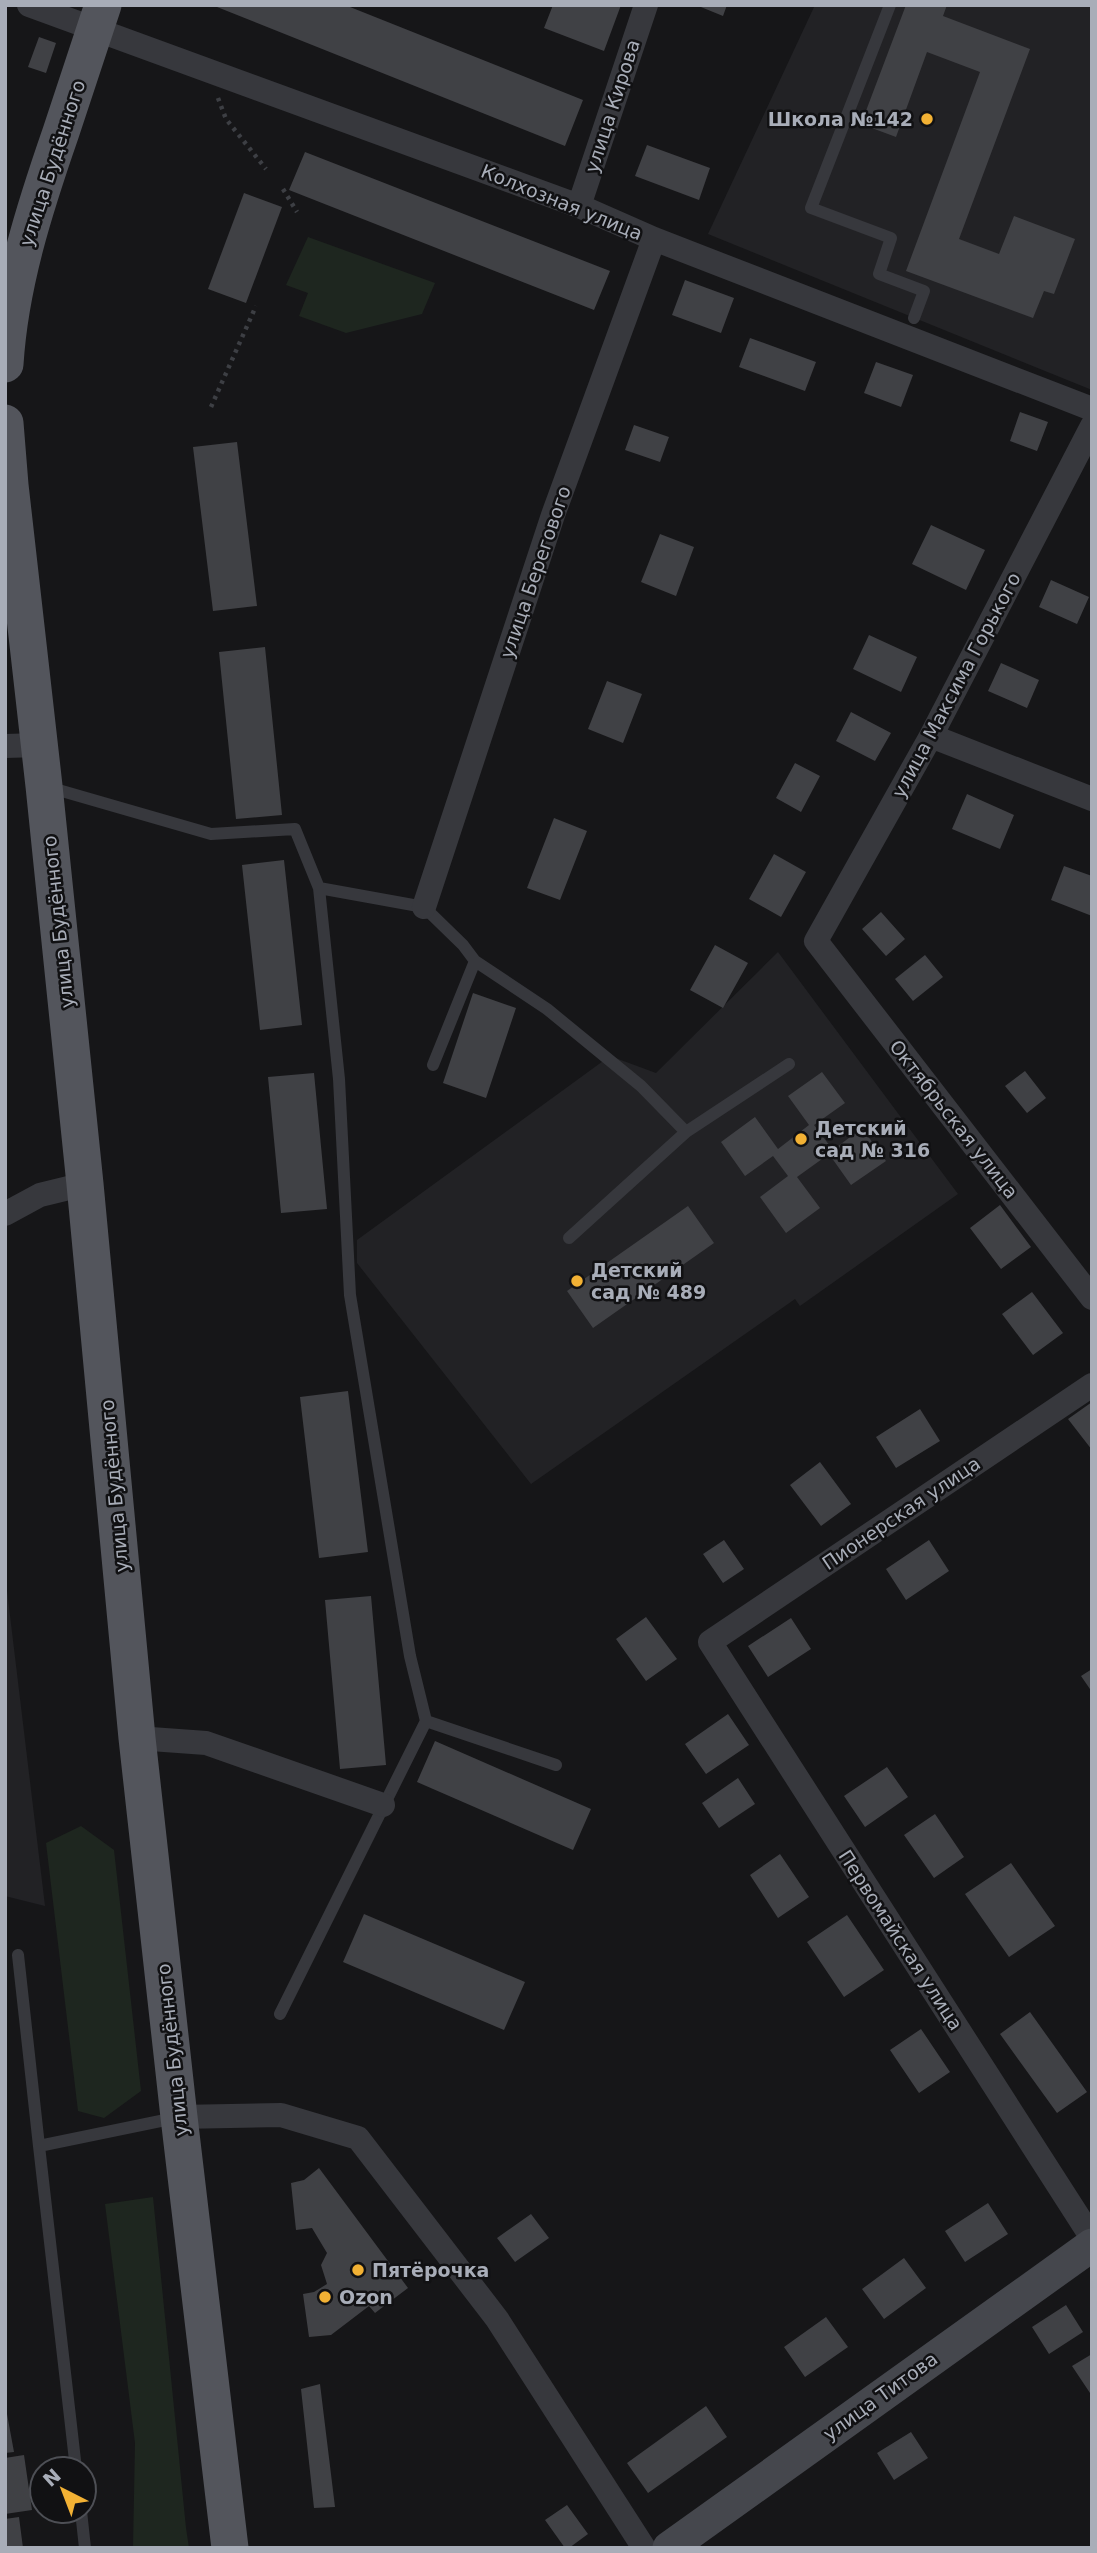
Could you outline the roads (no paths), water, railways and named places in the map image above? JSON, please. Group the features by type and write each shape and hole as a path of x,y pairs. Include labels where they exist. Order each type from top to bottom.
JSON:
{"main road":[{"name":"улица Будённого","path":"5,364 12,265 41,190 99,18"},
{"name":"улица Будённого","path":"5,423 22,746 44,786 85,1184 137,1738 230,2548"}],"street":[{"name":"Колхозная улица","path":"29,5 99,18 206,71 307,116 579,206 654,239 1092,409"},
{"name":"улица Кирова","path":"579,206 646,5"},
{"name":"улица Берегового","path":"424,907 553,515 654,239"},
{"name":"улица Максима Горького","path":"816,941 931,736 1092,426"},
{"path":"931,736 1092,799"},
{"name":"Октябрьская улица","path":"816,941 1092,1298"},
{"path":"5,1214 40,1195 85,1184"},
{"name":"Пионерская улица","path":"710,1642 1092,1385"},
{"name":"Первомайская улица","path":"710,1642 1092,2238"},
{"path":"137,1738 206,1743 383,1805"},
{"path":"179,2117 281,2115 358,2138 497,2319 644,2548"},
{"name":"улица Титова","path":"669,2548 1092,2245"}],"lane":[{"path":"890,5 811,208 891,238 879,274 924,291 914,318"},
{"path":"44,786 211,834 295,829 319,888 338,1079 350,1295 410,1656 426,1721 280,2014"},
{"path":"319,888 424,907 463,944 475,961 547,1009 641,1086 686,1132"},
{"path":"433,1065 475,961"},
{"path":"569,1238 686,1132 789,1064"},
{"path":"426,1721 556,1765"},
{"path":"18,1955 74,2455"},
{"path":"39,2146 179,2117"},
{"path":"83,2525 85,2548"}],"place":[{"name":"Школа №142","path":"927,119"},
{"name":"Детский сад № 316","path":"801,1139"},
{"name":"Детский сад № 489","path":"577,1281"},
{"name":"Пятёрочка","path":"358,2270"},
{"name":"Ozon","path":"325,2297"}]}
